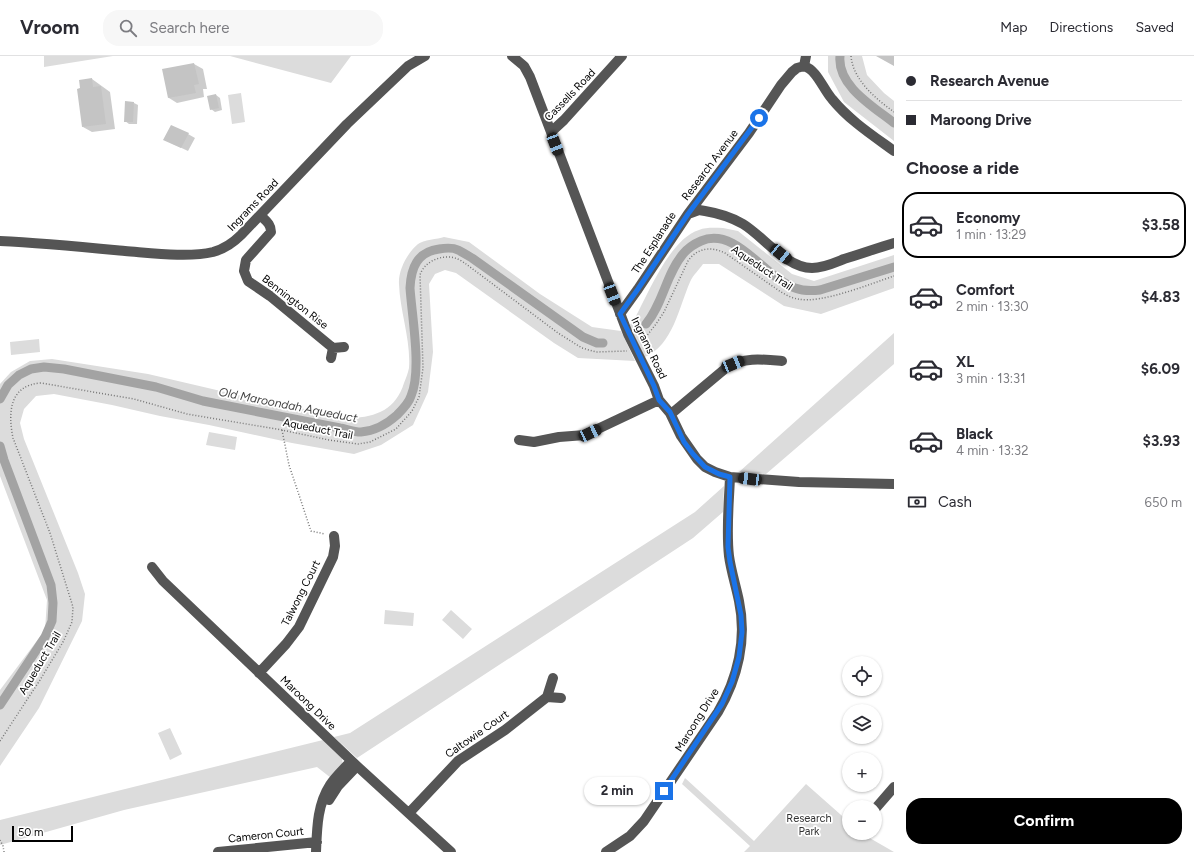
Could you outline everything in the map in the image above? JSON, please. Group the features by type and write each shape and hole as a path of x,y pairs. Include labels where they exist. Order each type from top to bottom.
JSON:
{"street":[{"name":"Ingrams Road","path":"0,241 179,254 217,251 232,243 261,216 347,124 408,66 426,56"},
{"name":"Ingrams Road","path":"512,56 521,62 527,71 620,314 636,350 654,386 659,400 671,414 681,436 697,459 710,470 730,477 777,481 894,484"},
{"name":"Cassells Road","path":"550,132 564,120 622,56"},
{"path":"805,61 828,95 846,114 894,151"},
{"name":"Research Avenue","path":"688,214 749,132 786,78 805,61"},
{"name":"The Esplanade","path":"620,314 688,214 699,210 737,221 751,229 789,260 807,268 828,265 894,242"},
{"name":"Bennington Rise","path":"261,216 271,227 271,232 246,260 244,266 245,277 252,284 270,296 332,353 344,347"},
{"path":"671,414 726,368 733,364 749,359 782,361"},
{"path":"519,440 534,442 559,437 585,435 659,400"},
{"name":"Maroong Drive","path":"606,852 630,836 649,815 718,712 735,674 741,649 742,623 740,603 731,570 729,552 730,477"},
{"name":"Talwong Court","path":"259,673 291,638 303,621 333,556 335,546 334,536"},
{"name":"Maroong Drive","path":"152,567 163,581 354,764 451,852"},
{"path":"553,678 547,697 561,698"},
{"name":"Caltowie Court","path":"409,813 458,760 505,730 547,697"},
{"path":"316,852 320,818 335,790 354,764"},
{"path":"890,799 894,787"},
{"name":"Cameron Court","path":"218,852 317,842"}],"path":[{"path":"850,56 852,65 858,77 874,95 894,112"},
{"name":"Aqueduct Trail","path":"0,741 63,642 72,622 73,614 73,607 50,533 13,438 10,413 15,398 22,388 27,385 41,383 134,398 187,414 358,444 370,442 391,432 402,424 416,404 419,397 423,373 420,275 421,271 430,262 443,257 454,258 466,264 558,333 582,348 596,352 636,350 660,318 688,261 694,254 703,250 715,249 725,252 787,296 802,300 814,300 830,296 894,276"},
{"path":"282,430 289,465 311,531 334,536"},
{"path":"0,840 4,852"}],"green space":[{"path":"44,56 113,56 44,67"},
{"path":"230,56 351,56 331,83"},
{"path":"828,56 862,56 867,75 894,101 894,141 844,102 828,72"},
{"path":"241,93 245,122 232,124 228,95"},
{"path":"705,228 723,228 738,231 792,274 814,281 894,255 894,288 821,314 784,306 719,264 703,264 690,282 669,335 655,351 645,357 629,326 635,318 661,268 679,244 688,235"},
{"path":"444,237 469,242 540,294 592,327 621,331 635,361 578,358 554,343 456,273 445,270 435,274 429,284 433,352 428,392 413,425 381,445 354,454 292,443 54,394 36,396 24,409 20,423 24,439 85,594 82,621 39,708 0,766 0,690 45,630 47,600 0,476 0,384 11,372 30,361 52,359 148,374 263,401 351,418 369,416 384,410 396,399 407,376 409,368 407,336 401,305 399,284 402,267 407,256 418,244"},
{"path":"894,333 894,364 766,474 739,472"},
{"path":"39,339 40,352 11,355 10,342"},
{"path":"209,432 237,437 235,450 206,445"},
{"path":"724,486 723,512 693,538 357,758 334,737 350,733 695,512"},
{"path":"385,610 414,613 413,626 384,624"},
{"path":"451,610 472,629 463,639 442,620"},
{"path":"170,728 182,754 170,760 158,733"},
{"path":"323,740 342,758 343,766 331,778 317,767 124,810 0,845 0,820"},
{"name":"Research Park","path":"685,778 754,841 806,784 842,816 842,840 873,840 894,852 744,852 750,846 682,784"}],"building":[{"path":"876,56 894,56 894,66"},
{"path":"194,63 199,84 194,85 196,93 168,98 162,69"},
{"path":"92,78 93,87 101,86 106,124 82,127 77,89 80,88 79,80"},
{"path":"216,94 219,108 210,110 207,96"},
{"path":"125,101 134,102 133,122 124,122"},
{"path":"171,125 189,133 181,148 163,140"}],"waterway":[{"name":"Old Maroondah Aqueduct","path":"840,56 844,77 850,86 867,103 894,123"},
{"name":"Old Maroondah Aqueduct","path":"646,324 657,307 672,271 683,254 701,241 714,238 726,241 738,247 784,282 795,288 804,290 820,290 894,267"},
{"name":"Old Maroondah Aqueduct","path":"0,399 8,385 19,375 31,369 44,367 64,369 156,387 203,401 353,431 361,432 371,430 385,424 397,415 410,399 416,373 410,288 412,274 420,257 431,251 446,248 456,249 472,258 583,337 597,343 603,343"},
{"name":"Old Maroondah Aqueduct","path":"0,446 51,585 53,603 52,621 45,637 0,705"}],"route":[{"path":"664,791 726,697 735,674 741,649 742,632 739,599 733,578 728,547 730,477 710,470 701,464 684,442 670,412 657,396 654,386 628,334 620,314 688,214 759,118"}]}
